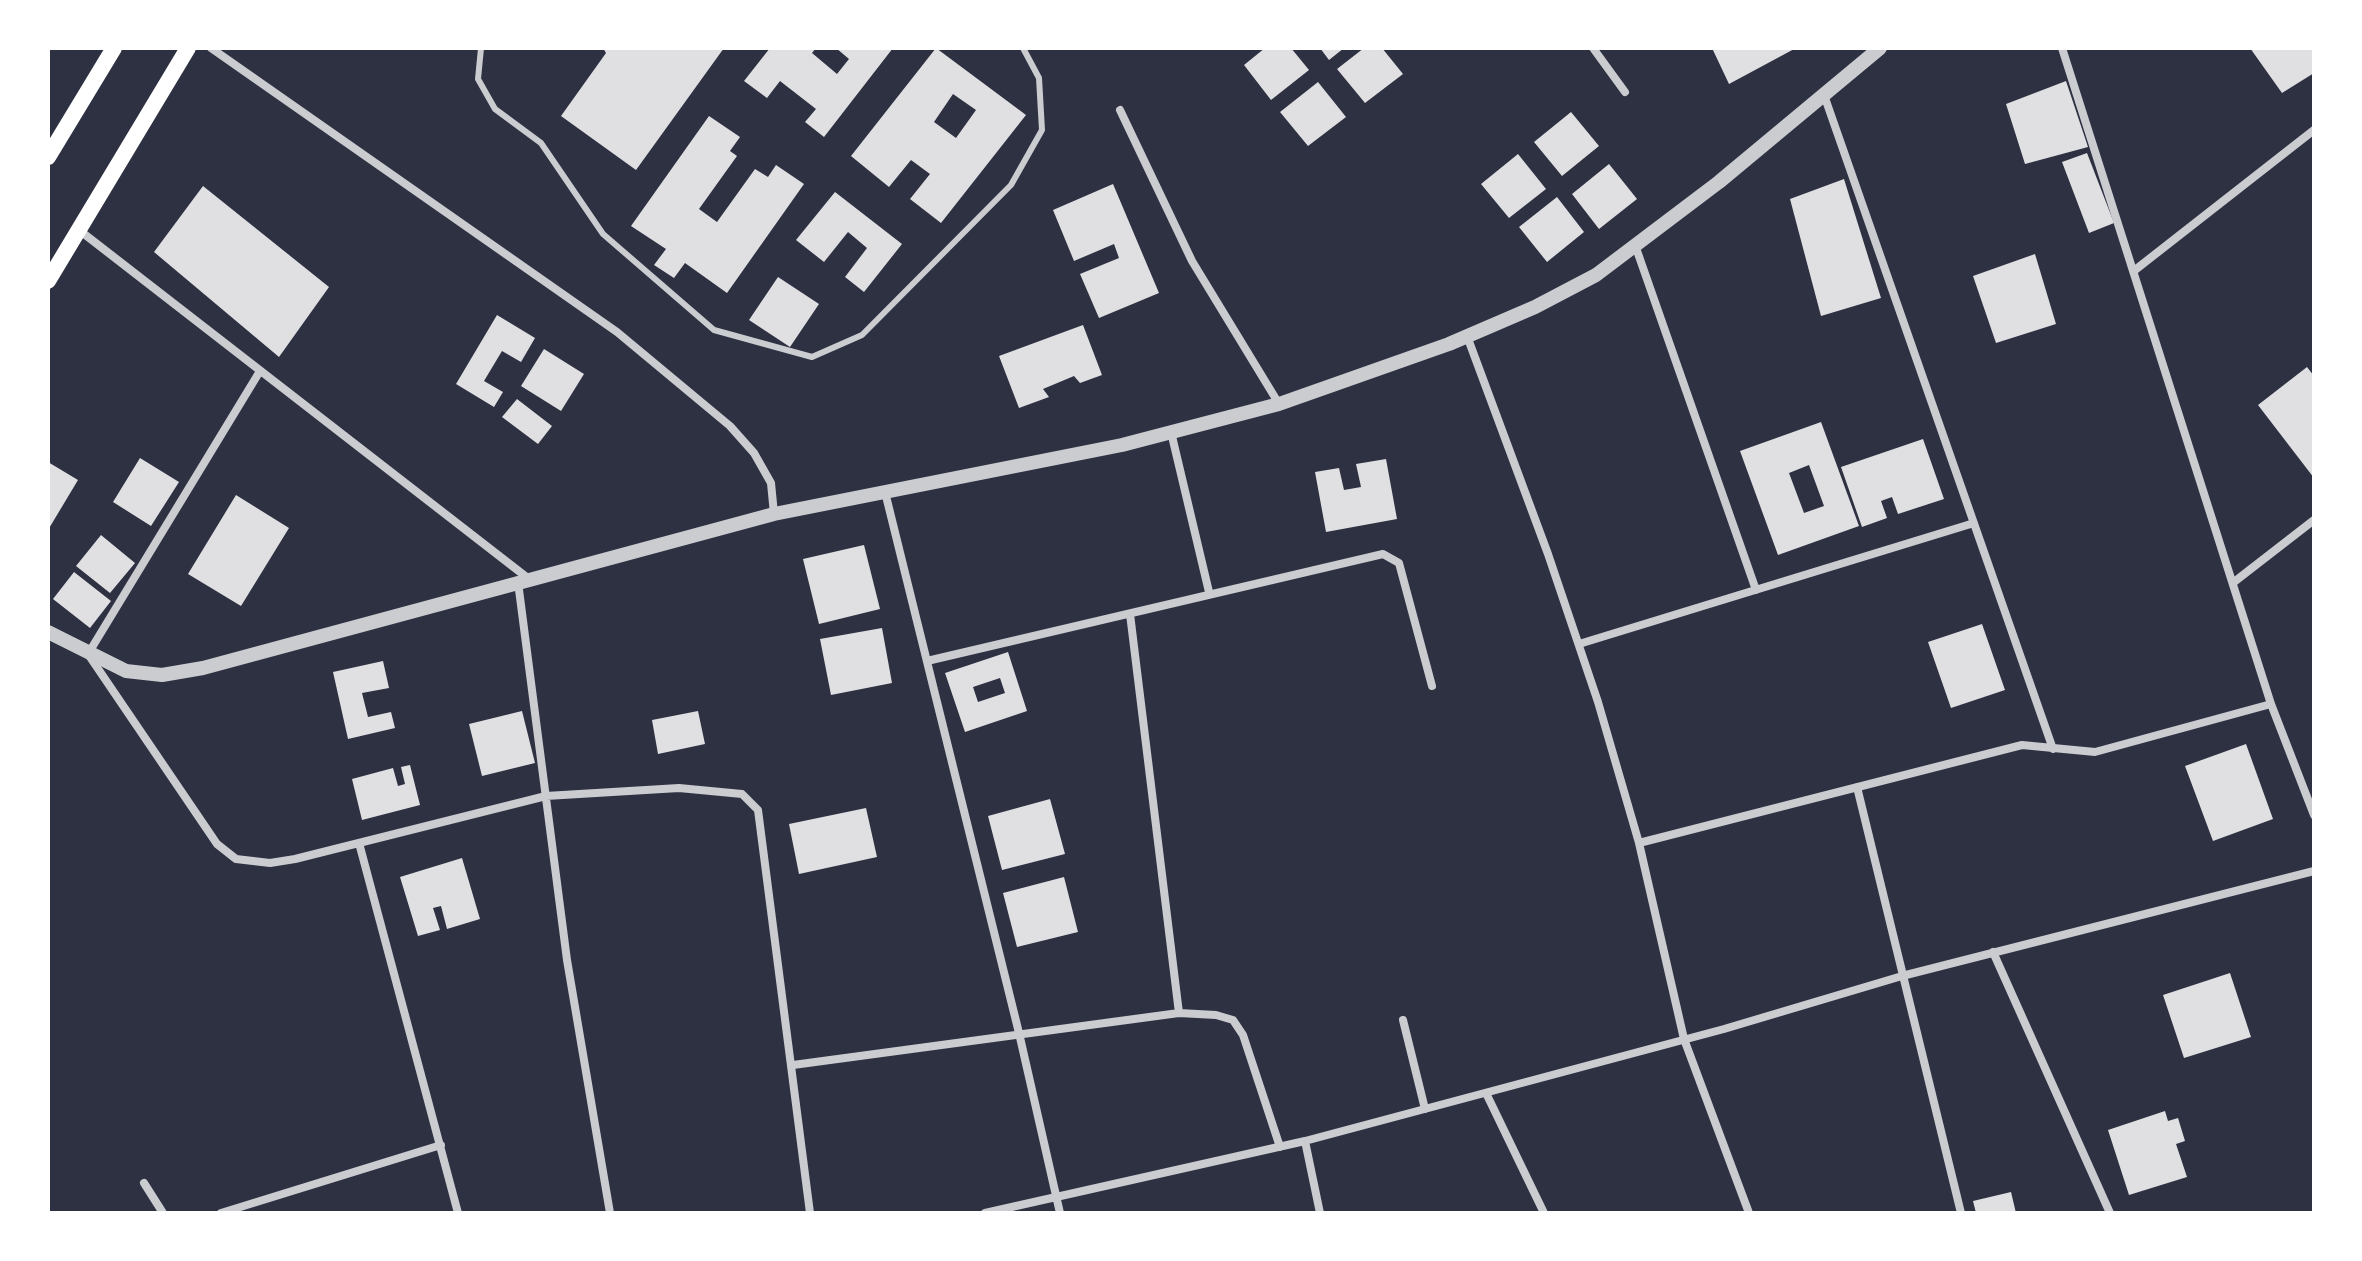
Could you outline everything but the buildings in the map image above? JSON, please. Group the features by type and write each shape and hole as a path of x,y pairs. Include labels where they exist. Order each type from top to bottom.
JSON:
{"main road":[{"path":"48,157 114,48"},
{"path":"48,281 188,48"}],"street":[{"path":"211,48 617,332 730,426 754,453 771,483 774,514"},
{"path":"1593,48 1625,92"},
{"path":"48,632 126,671 150,674 203,668 774,514 1171,432 1279,404 1467,336 1535,307 1596,275 1719,182 1880,48"},
{"path":"2062,48 2271,704 2314,815"},
{"path":"1824,95 2053,749"},
{"path":"1120,110 1192,261 1279,404"},
{"path":"2135,270 2314,130"},
{"path":"79,230 524,580 546,796 584,1073 610,1213"},
{"path":"1635,245 1756,590"},
{"path":"1467,336 1579,644 1639,843 1684,1039 1749,1213"},
{"path":"88,654 260,371"},
{"path":"1171,432 1209,592"},
{"path":"885,492 1019,1033 1060,1213"},
{"path":"2234,582 2314,520"},
{"path":"1579,644 1974,523"},
{"path":"927,661 1374,554 1391,556 1399,563 1432,686"},
{"path":"1130,614 1179,1013"},
{"path":"88,654 217,844 236,859 270,863 546,796 679,788 742,794 758,810 810,1213"},
{"path":"1639,843 2022,745 2095,752 2271,704"},
{"path":"1857,787 1961,1213"},
{"path":"359,843 458,1213"},
{"path":"985,1213 1305,1141 1684,1039 1902,976 2314,871"},
{"path":"1993,952 2110,1213"},
{"path":"793,1065 1179,1013 1233,1020 1243,1035 1280,1147"},
{"path":"1403,1020 1425,1109"},
{"path":"1486,1093 1544,1213"},
{"path":"1305,1141 1320,1213"},
{"path":"221,1213 441,1145"},
{"path":"144,1183 163,1213"}],"lane":[{"path":"481,48 478,79 495,109 541,143 603,234 714,330 812,357 862,335 1011,185 1042,130 1039,78 1023,48"}]}
